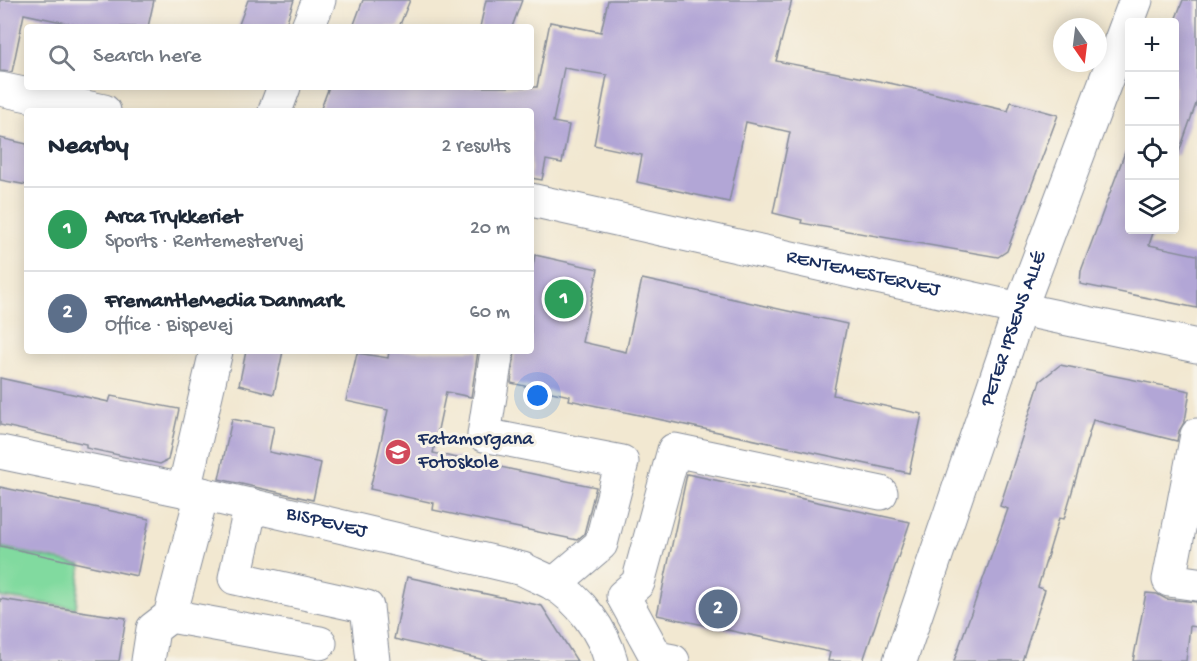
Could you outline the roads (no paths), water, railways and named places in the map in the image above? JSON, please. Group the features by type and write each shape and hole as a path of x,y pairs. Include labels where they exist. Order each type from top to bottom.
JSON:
{"street":[{"path":"309,24 319,0"},
{"name":"PETER IPSENS ALLÉ","path":"900,661 1020,309 1136,0"},
{"path":"0,89 90,108"},
{"path":"276,108 283,90"},
{"name":"RENTEMESTERVEJ","path":"534,201 1197,346"},
{"path":"148,661 153,629 170,616 216,354"},
{"path":"497,354 484,435 622,462 601,544 554,584"},
{"path":"1197,435 1169,580 1197,584"},
{"path":"662,660 623,597 638,583 674,450 881,494"},
{"name":"BISPEVEJ","path":"0,452 193,492 522,569 554,584 577,603 596,626 611,661"},
{"path":"251,506 235,578 367,607 373,661"},
{"path":"170,616 320,643"}],"place":[{"name":"Arca Trykkeriet","path":"564,299"},
{"name":"Fatamorgana Fotoskole","path":"398,452"},
{"name":"FremantleMedia Danmark","path":"718,609"}]}
